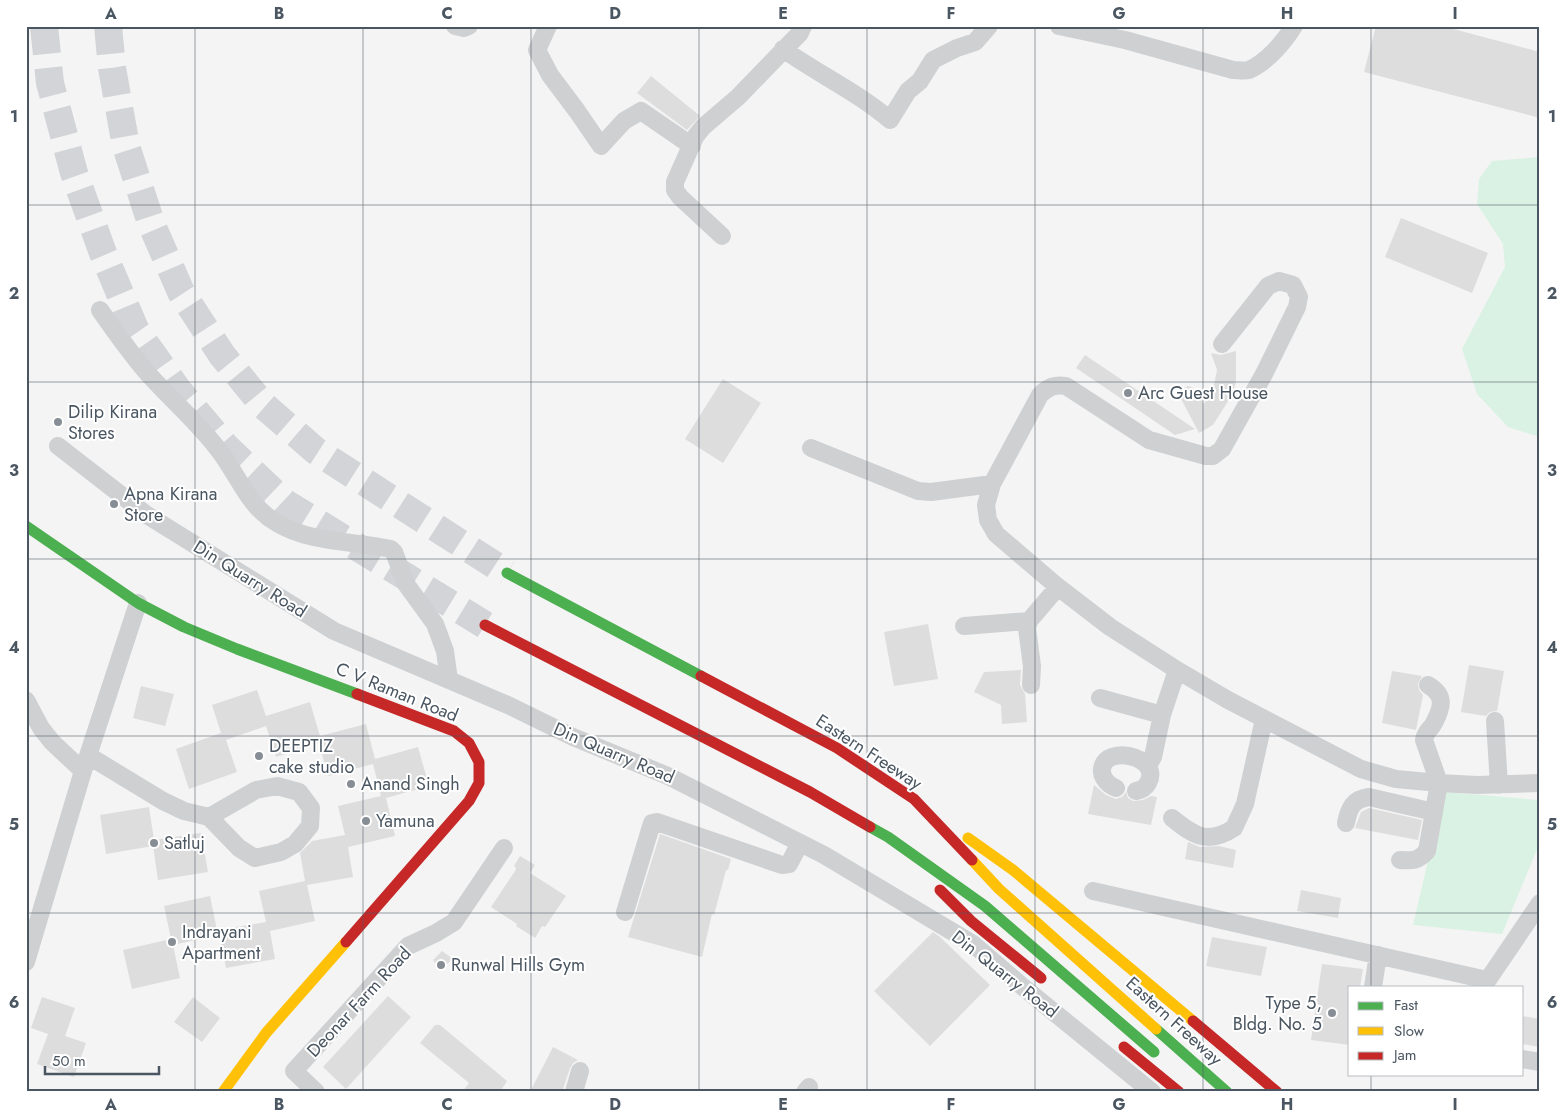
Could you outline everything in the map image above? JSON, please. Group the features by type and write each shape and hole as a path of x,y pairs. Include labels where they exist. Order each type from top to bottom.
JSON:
{"main road":[{"name":"C V Raman Road","path":"26,526 138,603 184,627 454,731 470,744 479,762 480,783 468,801 266,1033 222,1092"},
{"name":"Eastern Freeway","path":"507,573 837,748 914,799 999,889 1227,1092"},
{"name":"Eastern Freeway","path":"484,625 810,792 888,837 985,906 1164,1060"},
{"path":"914,799 1013,870 1277,1092"},
{"path":"888,837 971,921 1048,984"},
{"path":"1118,1041 1179,1092"}],"street":[{"path":"455,26 464,28 469,26"},
{"path":"548,26 537,50 550,75 601,146 624,121 641,111 692,146"},
{"path":"722,236 680,197 675,190 678,174 695,137 703,127 738,97 800,33 803,26"},
{"path":"783,49 809,68 876,107 890,120 908,91 920,81 933,60 956,48 974,42 989,26"},
{"path":"1059,26 1125,40 1233,70 1248,70 1265,59 1288,36 1294,26"},
{"path":"1222,344 1268,286 1278,281 1293,285 1297,290 1299,297 1298,307 1264,374 1222,449 1213,456 1206,456 1149,440 1066,386 1059,384 1052,386 1040,395 992,484 986,505 988,520 996,534 1058,587 1110,627 1177,670 1264,719 1361,769 1396,779 1440,783 1499,785 1540,783"},
{"path":"100,310 150,376 200,427 220,451 248,496 275,522 302,534 391,549 394,552 406,584 435,624 445,651 449,680"},
{"name":"Din Quarry Road","path":"58,446 147,515 334,631 510,706 573,737 668,776 824,855 973,944 1152,1092"},
{"path":"811,448 918,491 931,492 992,484"},
{"path":"1031,685 1032,666 1027,628 1029,620 1058,587"},
{"path":"26,962 86,764 138,603"},
{"path":"964,626 1029,620"},
{"path":"1148,766 1153,757 1162,715 1177,670"},
{"path":"1400,860 1415,861 1427,851 1440,783 1424,740 1425,735 1434,724 1441,700 1437,690 1428,685"},
{"path":"1100,698 1162,715"},
{"path":"26,700 52,742 86,764 184,811 209,817 240,848 256,858 281,852 295,844 310,826 311,808 300,792 277,786 256,790 209,817"},
{"path":"1172,818 1188,831 1202,837 1216,837 1234,828 1245,804 1264,719"},
{"path":"1495,721 1499,785"},
{"path":"1116,788 1105,781 1102,774 1103,766 1112,757 1122,756 1142,761 1151,771 1150,778 1144,788 1136,791"},
{"path":"1346,823 1349,809 1353,804 1361,798 1369,797 1434,812"},
{"path":"625,912 652,823 657,822 782,865 789,864 800,843"},
{"name":"Deonar Farm Road","path":"316,1092 294,1072 408,946 454,922 504,848"},
{"path":"1093,891 1378,955 1485,983 1540,903"},
{"path":"1373,986 1378,955"},
{"path":"1524,1059 1540,1062"},
{"path":"574,1092 580,1071"}],"green space":[{"path":"1540,157 1540,437 1508,427 1477,394 1462,349 1505,267 1503,244 1477,204 1479,179 1492,161"},
{"path":"1444,792 1540,800 1540,842 1502,934 1413,925"}],"building":[{"path":"1376,26 1442,26 1540,52 1540,118 1364,72"},
{"path":"651,76 700,116 687,130 637,93"},
{"path":"1401,218 1488,253 1472,293 1385,257"},
{"path":"1236,351 1236,382 1232,395 1213,425 1199,433 1179,395 1182,389 1188,386 1193,388 1204,404 1214,385 1217,370 1211,353 1221,355"},
{"path":"1085,355 1195,429 1175,435 1076,368"},
{"path":"723,379 761,403 723,463 685,439"},
{"path":"928,624 938,679 894,686 884,632"},
{"path":"1469,665 1504,671 1497,711 1490,712 1486,716 1461,712"},
{"path":"1021,670 1020,685 1025,694 1027,722 1002,724 1001,705 974,692 984,672"},
{"path":"1392,671 1422,676 1418,684 1419,690 1423,695 1416,730 1382,723"},
{"path":"141,686 174,694 165,726 133,718"},
{"name":"Yamuna","path":"257,690 266,716 310,702 320,736 366,724 375,759 418,747 429,786 386,798 395,836 348,847 353,877 307,885 315,921 270,931 275,959 226,968 219,930 266,922 259,891 305,881 300,853 312,841 345,835 338,806 381,796 373,764 328,776 319,743 276,757 266,726 226,740 237,772 189,789 176,749 221,733 212,705"},
{"path":"1094,785 1106,795 1116,799 1122,797 1126,792 1128,798 1133,801 1143,800 1151,796 1157,797 1151,825 1088,814"},
{"name":"Satluj","path":"149,807 154,840 201,833 208,872 158,880 153,846 106,854 100,815"},
{"path":"1369,808 1422,820 1418,840 1355,828 1361,812"},
{"path":"660,834 731,859 728,870 726,870 714,915 712,914 702,957 628,937"},
{"path":"1188,842 1200,847 1219,846 1236,850 1233,868 1185,859"},
{"path":"520,856 535,865 530,873 566,896 545,927 542,926 535,938 491,907 515,871 516,868 514,866"},
{"path":"1301,890 1341,898 1338,918 1297,911"},
{"name":"Indrayani Apartment","path":"210,896 218,935 173,945 180,978 132,989 123,950 171,939 164,906"},
{"path":"933,932 990,985 930,1046 874,991"},
{"path":"1212,937 1267,947 1261,976 1206,966"},
{"name":"Runwal Hills Gym","path":"442,951 453,959 440,970 433,960"},
{"name":"Type 5, Bldg. No. 5","path":"1322,964 1363,969 1360,986 1348,986 1348,1045 1311,1040"},
{"path":"388,996 411,1017 346,1089 323,1067"},
{"path":"42,997 75,1008 65,1036 86,1043 74,1077 37,1064 48,1034 31,1028"},
{"path":"193,997 220,1018 202,1042 174,1022"},
{"path":"1524,1016 1540,1019 1540,1047 1524,1044"},
{"path":"435,1025 440,1025 507,1081 500,1092 462,1092 469,1083 420,1043"},
{"path":"553,1047 578,1060 570,1068 562,1092 530,1092"}],"tunnel":[{"path":"44,26 50,83 74,173 103,253 135,329 178,390 226,447 285,503 485,625"},
{"path":"108,26 112,68 126,146 151,223 181,292 222,355 263,405 316,451 507,573"}],"traffic: fast":[{"path":"26,526 138,603 184,627 357,694"},
{"path":"507,573 701,676"},
{"path":"870,827 888,837 985,906 1154,1052"},
{"path":"1156,1029 1227,1092"}],"traffic: slow":[{"path":"968,838 1013,870 1193,1021"},
{"path":"972,860 999,889 1156,1029"},
{"path":"223,1092 266,1033 346,942"}],"traffic: jam":[{"path":"485,625 810,792 870,827"},
{"path":"701,676 837,748 914,799 972,860"},
{"path":"346,942 469,801 479,783 479,762 469,743 454,731 357,694"},
{"path":"940,890 971,921 1041,978"},
{"path":"1193,1021 1277,1092"},
{"path":"1124,1047 1179,1092"}],"place":[{"name":"Arc Guest House","path":"1128,393"},
{"name":"Dilip Kirana Stores","path":"58,422"},
{"name":"Apna Kirana Store","path":"114,504"},
{"name":"DEEPTIZ cake studio","path":"259,756"},
{"name":"Anand Singh","path":"351,784"},
{"name":"Yamuna","path":"366,821"},
{"name":"Satluj","path":"154,843"},
{"name":"Indrayani Apartment","path":"172,942"},
{"name":"Runwal Hills Gym","path":"441,965"},
{"name":"Type 5, Bldg. No. 5","path":"1332,1013"}]}
